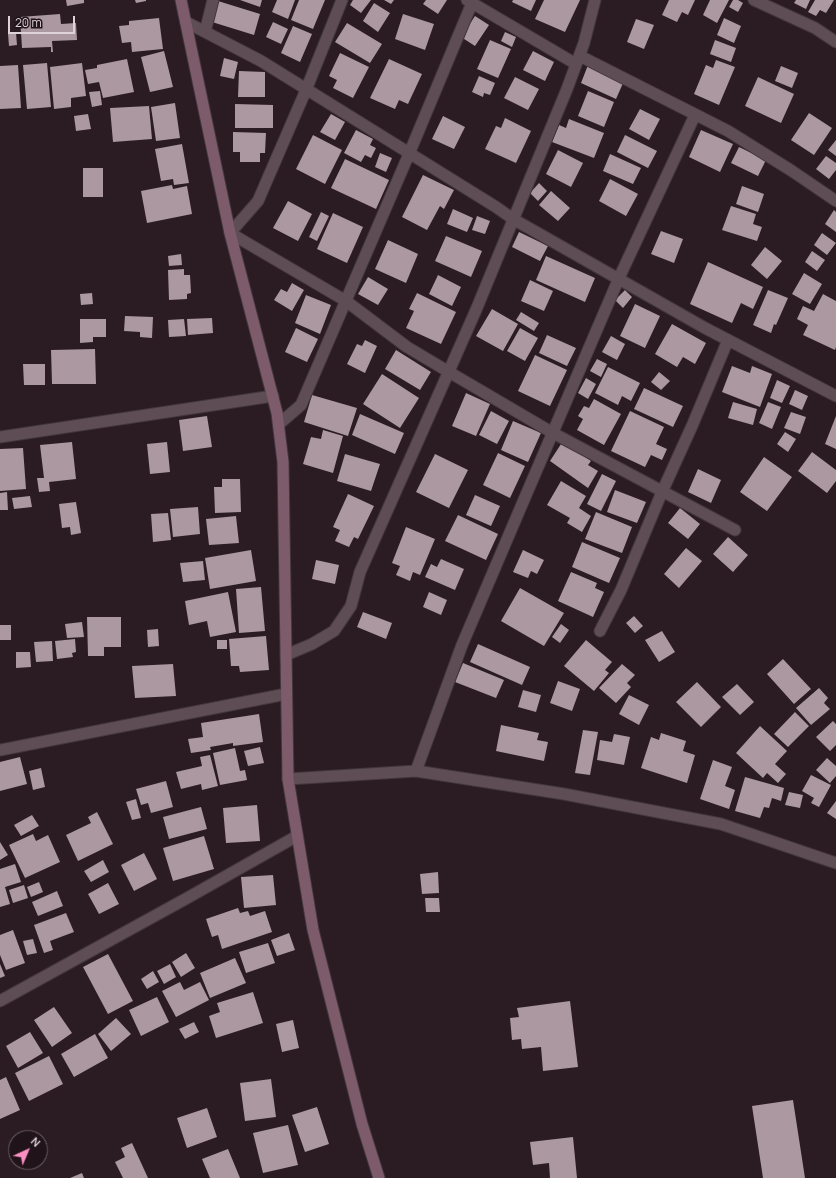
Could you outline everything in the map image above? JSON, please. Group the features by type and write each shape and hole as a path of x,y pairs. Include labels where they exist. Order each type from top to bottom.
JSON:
{"main road":[{"path":"181,0 230,233 278,413 283,462 288,779 313,930 362,1124 379,1178"}],"street":[{"path":"205,32 213,0"},
{"path":"342,0 306,90 258,201 230,233 346,301 407,347 449,372 553,433 736,530"},
{"path":"286,655 312,644 334,631 351,606 360,572 449,372 578,60 595,0"},
{"path":"754,0 816,28 836,42"},
{"path":"279,424 301,405 409,154 469,2 578,60 728,131 780,163 836,202"},
{"path":"186,22 260,61 513,219 705,328 836,396"},
{"path":"416,771 462,646 619,278 695,115"},
{"path":"600,631 621,590 728,340"},
{"path":"0,437 273,396"},
{"path":"0,750 286,694"},
{"path":"288,779 416,771 564,794 721,824 836,863"},
{"path":"0,1001 297,836"}],"building":[{"path":"66,0 84,0 84,3 67,6"},
{"path":"135,0 146,0 146,1 136,3"},
{"path":"240,0 262,0 260,7"},
{"path":"277,0 295,0 288,19 272,12"},
{"path":"299,0 325,0 313,29 291,20"},
{"path":"353,0 371,0 361,13 350,5"},
{"path":"384,0 394,0 391,4"},
{"path":"426,0 447,0 438,14 423,4"},
{"path":"513,0 536,0 531,11 512,2"},
{"path":"544,0 580,0 565,32 535,19"},
{"path":"669,0 695,0 688,15 682,12 677,22 662,15"},
{"path":"710,0 729,0 717,23 703,15"},
{"path":"733,0 738,0 743,3 738,12 729,7"},
{"path":"796,0 810,0 806,9 794,3"},
{"path":"815,0 834,0 826,13 820,10 816,16 808,12"},
{"path":"218,1 260,14 254,35 212,22"},
{"path":"374,3 390,13 378,32 363,21"},
{"path":"60,14 61,24 76,23 77,40 52,41 53,52 51,52 51,47 22,48 20,17"},
{"path":"403,14 434,24 425,50 395,39"},
{"path":"475,16 489,25 475,46 461,37"},
{"path":"159,18 163,49 132,52 131,42 122,43 119,26 129,25 129,21"},
{"path":"724,18 741,26 734,43 717,35"},
{"path":"636,19 654,25 644,49 627,42"},
{"path":"273,22 288,29 281,44 266,37"},
{"path":"347,23 382,44 370,63 335,42"},
{"path":"293,26 312,34 300,62 281,53"},
{"path":"505,32 516,37 512,47 501,41"},
{"path":"16,33 17,45 9,46 8,34"},
{"path":"490,40 511,49 498,78 477,69"},
{"path":"715,40 736,48 731,62 710,54"},
{"path":"164,51 173,87 150,92 141,57"},
{"path":"533,51 554,62 545,81 523,70"},
{"path":"340,53 369,67 353,98 333,88 337,80 329,76"},
{"path":"224,58 238,62 234,79 220,76"},
{"path":"127,59 134,92 103,98 99,82 88,84 85,70 97,68 97,65"},
{"path":"389,59 422,74 408,104 399,100 395,109 370,98"},
{"path":"716,60 735,67 719,105 694,94 706,65 713,68"},
{"path":"47,63 51,107 27,109 23,65"},
{"path":"82,63 86,96 71,98 71,107 54,109 50,67"},
{"path":"18,65 21,108 0,109 0,66"},
{"path":"588,65 624,81 616,99 581,83"},
{"path":"781,66 798,73 792,88 775,81"},
{"path":"239,71 265,72 265,97 238,97"},
{"path":"479,76 495,83 490,95 484,93 483,97 472,92"},
{"path":"515,77 539,89 528,110 504,98"},
{"path":"758,77 794,94 781,123 745,106"},
{"path":"100,91 102,105 92,107 89,92"},
{"path":"588,91 614,102 604,127 578,116"},
{"path":"175,103 180,138 156,141 151,107"},
{"path":"235,104 273,105 273,128 235,128"},
{"path":"149,106 152,139 113,142 110,108"},
{"path":"640,109 660,119 649,140 629,129"},
{"path":"809,113 832,128 814,155 791,140"},
{"path":"88,114 91,129 76,131 74,116"},
{"path":"331,114 345,122 335,140 320,132"},
{"path":"443,116 465,127 454,149 432,139"},
{"path":"505,118 531,131 516,163 485,149 496,126 501,128"},
{"path":"569,119 604,133 594,158 552,142 559,125 566,128"},
{"path":"356,130 373,139 370,145 376,148 371,158 365,155 361,162 344,153"},
{"path":"701,130 733,144 720,172 689,157"},
{"path":"233,132 266,133 265,153 260,153 260,162 240,162 240,152 233,152"},
{"path":"313,135 342,150 325,184 296,169"},
{"path":"625,135 657,151 648,168 617,152"},
{"path":"836,140 836,156 828,150"},
{"path":"182,144 189,183 174,185 173,179 161,181 155,149"},
{"path":"739,147 766,160 758,176 731,163"},
{"path":"558,150 583,163 571,187 546,174"},
{"path":"380,153 392,158 386,172 375,167"},
{"path":"610,154 641,168 633,184 603,171"},
{"path":"826,156 836,163 836,170 829,179 816,169"},
{"path":"345,159 389,180 376,209 331,188"},
{"path":"83,168 103,168 103,197 83,197"},
{"path":"423,175 454,190 444,209 440,206 427,230 402,217"},
{"path":"610,179 638,194 626,216 599,201"},
{"path":"539,183 547,191 538,201 530,193"},
{"path":"172,185 173,189 187,186 192,214 147,223 141,191"},
{"path":"742,186 764,194 758,212 736,204"},
{"path":"551,191 570,208 558,221 539,205"},
{"path":"288,201 312,214 298,241 273,228"},
{"path":"731,206 756,214 753,224 762,227 757,241 722,230"},
{"path":"453,209 473,218 467,232 447,224"},
{"path":"834,210 836,212 836,232 825,224"},
{"path":"321,212 329,216 317,241 309,237"},
{"path":"333,213 363,227 347,263 317,249"},
{"path":"477,216 490,221 485,234 472,230"},
{"path":"661,231 683,239 674,263 651,254"},
{"path":"519,232 548,246 540,261 512,247"},
{"path":"822,233 836,243 827,255 814,245"},
{"path":"446,236 482,251 471,277 435,261"},
{"path":"388,240 418,254 406,283 375,269"},
{"path":"765,247 782,261 767,279 751,265"},
{"path":"812,251 825,260 817,271 805,262"},
{"path":"181,254 182,265 169,266 168,256"},
{"path":"546,256 595,278 585,302 536,280"},
{"path":"708,262 763,287 753,309 741,303 732,323 690,304"},
{"path":"184,269 184,275 190,275 191,293 187,294 187,299 169,300 168,270"},
{"path":"804,273 822,284 810,304 792,294"},
{"path":"438,275 461,287 452,306 429,294"},
{"path":"368,277 388,289 378,305 358,294"},
{"path":"530,280 553,291 544,311 521,301"},
{"path":"292,283 304,290 292,311 274,300 281,289 287,292"},
{"path":"625,290 632,297 623,308 615,300"},
{"path":"768,290 788,298 776,325 774,324 771,333 753,325"},
{"path":"92,293 93,304 81,305 80,294"},
{"path":"417,293 456,312 441,344 406,328 414,311 409,309"},
{"path":"823,294 836,301 835,350 803,335 808,325 797,319 803,306 814,311"},
{"path":"306,295 331,305 320,334 295,323"},
{"path":"635,304 660,316 645,348 620,336"},
{"path":"492,309 518,324 503,351 476,336"},
{"path":"521,312 539,323 534,331 516,320"},
{"path":"125,316 153,317 152,338 140,337 140,332 124,331"},
{"path":"212,318 213,333 188,335 187,319"},
{"path":"80,319 106,319 106,337 93,337 93,342 80,343"},
{"path":"184,319 186,336 169,337 168,320"},
{"path":"672,324 706,343 695,364 683,357 677,367 655,354"},
{"path":"296,328 318,339 307,362 285,352"},
{"path":"520,328 538,338 525,361 507,351"},
{"path":"547,335 576,348 567,366 539,353"},
{"path":"611,336 625,344 617,360 602,352"},
{"path":"365,340 377,346 365,373 347,364 357,344 362,346"},
{"path":"95,349 96,384 52,384 51,350"},
{"path":"396,350 431,372 420,390 385,369"},
{"path":"535,355 567,370 550,406 518,391"},
{"path":"597,359 607,364 601,377 590,371"},
{"path":"23,364 45,364 45,385 24,385"},
{"path":"732,366 750,373 752,366 772,374 760,407 722,392"},
{"path":"608,367 640,383 631,401 622,396 618,405 595,393"},
{"path":"659,372 670,381 661,390 651,382"},
{"path":"382,374 419,398 400,428 363,404"},
{"path":"586,378 596,384 588,399 578,393"},
{"path":"777,380 790,386 782,403 770,398"},
{"path":"644,388 683,406 673,427 634,409"},
{"path":"795,390 808,396 802,410 789,404"},
{"path":"466,393 490,404 476,436 452,426"},
{"path":"312,395 357,408 348,436 304,422"},
{"path":"594,399 621,414 604,445 577,430 583,419 578,416 584,406 589,408"},
{"path":"733,402 757,409 753,425 728,418"},
{"path":"768,402 781,407 772,429 759,423"},
{"path":"491,411 509,421 497,444 479,435"},
{"path":"630,411 664,427 656,444 667,449 662,460 651,455 645,467 611,451"},
{"path":"791,412 806,417 800,434 784,428"},
{"path":"360,414 404,433 395,454 352,435"},
{"path":"207,416 212,447 183,451 179,420"},
{"path":"836,416 836,449 825,444"},
{"path":"513,421 541,433 528,462 501,450"},
{"path":"323,430 343,436 333,473 303,464 311,437 321,439"},
{"path":"785,432 796,439 788,452 777,444"},
{"path":"563,441 591,461 588,465 598,471 588,488 550,461"},
{"path":"72,442 76,479 49,482 50,491 39,492 37,478 44,478 40,445"},
{"path":"167,442 170,472 150,474 147,444"},
{"path":"23,448 26,489 0,491 0,449"},
{"path":"812,452 836,470 836,481 827,493 798,471"},
{"path":"498,453 525,466 510,498 483,485"},
{"path":"345,454 380,464 371,491 337,481"},
{"path":"435,454 468,470 449,508 416,492"},
{"path":"764,457 792,477 767,511 740,492"},
{"path":"698,469 721,480 711,503 688,492"},
{"path":"602,474 616,481 601,511 587,504"},
{"path":"222,479 240,479 241,512 215,513 214,487 222,487"},
{"path":"561,481 586,496 579,508 591,516 582,532 567,523 570,518 547,505"},
{"path":"615,490 646,502 637,523 607,512"},
{"path":"7,492 8,510 0,510 0,493"},
{"path":"348,494 374,506 358,539 354,537 349,547 335,541 340,530 333,527"},
{"path":"475,495 500,506 491,526 466,515"},
{"path":"30,496 32,507 14,509 12,498"},
{"path":"76,502 81,533 71,535 70,527 62,528 59,504"},
{"path":"198,507 200,534 173,537 170,509"},
{"path":"680,508 700,524 688,539 668,523"},
{"path":"596,512 632,527 622,553 585,539"},
{"path":"168,513 171,540 153,542 151,514"},
{"path":"458,515 498,534 486,560 445,541"},
{"path":"236,516 239,543 209,545 206,519"},
{"path":"406,527 435,539 420,575 413,572 410,581 396,575 400,566 392,563"},
{"path":"728,537 748,555 733,572 713,554"},
{"path":"582,542 620,558 609,583 572,567"},
{"path":"686,548 702,561 679,588 664,574"},
{"path":"251,550 256,581 210,589 205,558"},
{"path":"523,550 544,560 537,574 531,571 528,578 513,572"},
{"path":"441,559 464,569 455,590 425,577 431,564 437,567"},
{"path":"316,560 339,565 335,584 312,579"},
{"path":"203,561 205,580 183,582 180,563"},
{"path":"571,572 597,583 595,588 604,592 593,617 558,601"},
{"path":"261,587 265,631 239,633 236,589"},
{"path":"520,588 564,613 544,646 501,621"},
{"path":"228,592 236,632 210,637 207,621 189,625 185,601"},
{"path":"429,592 447,600 441,615 423,607"},
{"path":"363,612 392,623 386,639 357,627"},
{"path":"634,616 643,626 635,633 626,623"},
{"path":"87,617 121,617 121,647 104,647 104,656 88,656"},
{"path":"82,622 84,637 67,638 65,624"},
{"path":"561,624 569,630 560,643 552,637"},
{"path":"0,625 11,625 11,640 0,640"},
{"path":"158,629 159,646 148,647 147,630"},
{"path":"662,631 675,652 659,662 645,640"},
{"path":"266,636 269,670 240,672 239,666 231,666 229,639"},
{"path":"75,639 76,652 72,653 73,657 57,659 55,641"},
{"path":"217,640 227,640 227,649 217,649"},
{"path":"586,640 612,662 605,670 609,673 594,691 564,666"},
{"path":"52,641 53,661 36,662 34,642"},
{"path":"478,644 530,667 522,685 470,662"},
{"path":"16,652 30,652 31,667 16,668"},
{"path":"783,659 811,689 794,704 767,674"},
{"path":"463,663 504,680 496,698 455,682"},
{"path":"173,664 176,696 135,698 132,666"},
{"path":"622,664 635,675 627,683 631,687 616,703 599,688"},
{"path":"558,681 580,689 572,711 550,703"},
{"path":"697,682 721,707 701,727 676,702"},
{"path":"737,684 754,702 740,715 722,697"},
{"path":"819,688 828,698 824,703 830,709 811,725 796,708"},
{"path":"523,690 541,695 536,712 518,707"},
{"path":"629,695 649,705 639,725 619,714"},
{"path":"795,712 809,726 788,747 774,734"},
{"path":"259,714 263,742 233,746 233,743 210,747 211,750 191,753 188,739 203,737 201,723"},
{"path":"833,721 836,724 836,745 830,751 816,737"},
{"path":"501,725 539,733 537,740 548,742 544,761 496,751"},
{"path":"760,726 787,751 775,764 786,774 778,783 767,773 763,778 736,753"},
{"path":"583,730 598,732 590,775 575,773"},
{"path":"661,733 686,741 683,751 695,755 687,783 641,768 651,737 659,740"},
{"path":"614,734 630,737 624,765 597,760 600,740 612,742"},
{"path":"260,747 264,763 248,766 244,751"},
{"path":"235,748 240,771 245,770 247,780 220,785 213,753"},
{"path":"210,755 218,786 202,790 201,784 181,789 176,772 202,766 200,757"},
{"path":"20,757 27,784 0,791 0,762"},
{"path":"827,758 836,766 836,776 830,783 816,770"},
{"path":"713,760 732,767 725,786 735,790 729,809 700,799"},
{"path":"41,768 45,787 33,790 29,771"},
{"path":"811,775 831,785 819,807 811,803 814,798 802,791"},
{"path":"745,777 784,788 781,801 772,798 769,808 764,807 760,818 735,811"},
{"path":"166,781 173,807 151,813 148,803 141,805 136,789"},
{"path":"789,792 803,795 800,808 785,805"},
{"path":"136,799 141,818 132,820 126,802"},
{"path":"836,801 836,819 827,813"},
{"path":"257,805 260,841 226,843 223,808"},
{"path":"201,807 207,829 169,839 163,817"},
{"path":"97,812 113,844 78,861 66,835 91,823 88,817"},
{"path":"32,815 39,826 21,836 14,825"},
{"path":"33,834 36,841 48,835 60,862 25,878 9,845"},
{"path":"204,836 214,869 173,881 163,848"},
{"path":"0,842 8,855 0,860"},
{"path":"144,853 157,879 134,891 121,865"},
{"path":"103,860 109,872 91,882 84,871"},
{"path":"15,864 21,882 5,887 10,904 0,907 0,869"},
{"path":"438,872 439,893 422,894 420,874"},
{"path":"273,875 276,905 244,908 241,877"},
{"path":"39,882 43,892 31,897 27,887"},
{"path":"108,883 119,904 99,914 88,894"},
{"path":"24,885 28,898 13,903 9,890"},
{"path":"57,891 63,906 38,916 32,902"},
{"path":"425,898 439,898 440,912 426,912"},
{"path":"238,908 240,913 248,911 250,916 265,911 272,932 222,949 218,935 212,937 206,919"},
{"path":"66,913 74,932 50,941 53,950 44,953 34,925"},
{"path":"13,930 25,963 6,970 0,955 0,935"},
{"path":"289,933 295,950 277,956 271,940"},
{"path":"33,939 37,953 27,955 23,941"},
{"path":"268,943 275,963 246,973 239,952"},
{"path":"186,953 195,968 181,977 172,962"},
{"path":"108,954 133,1001 108,1014 83,967"},
{"path":"235,958 246,983 210,998 200,973"},
{"path":"0,964 5,976 0,978"},
{"path":"170,964 176,977 164,984 157,971"},
{"path":"153,971 159,982 147,989 141,979"},
{"path":"180,982 184,990 200,982 209,1000 176,1017 162,991"},
{"path":"253,992 263,1023 216,1038 209,1016 220,1012 217,1003"},
{"path":"157,997 169,1022 141,1036 129,1010"},
{"path":"570,1001 578,1067 543,1071 541,1047 522,1049 521,1039 512,1040 510,1018 519,1017 517,1008"},
{"path":"54,1007 72,1033 52,1047 34,1020"},
{"path":"116,1018 131,1034 111,1051 98,1034"},
{"path":"293,1020 299,1048 282,1052 276,1024"},
{"path":"194,1022 199,1032 185,1039 179,1029"},
{"path":"30,1032 43,1053 18,1068 6,1046"},
{"path":"95,1034 108,1058 74,1077 61,1054"},
{"path":"49,1056 63,1084 29,1101 15,1073"},
{"path":"6,1077 20,1110 0,1119 0,1080"},
{"path":"271,1079 276,1117 245,1121 240,1083"},
{"path":"793,1100 805,1178 763,1178 752,1106"},
{"path":"317,1107 329,1144 305,1152 292,1115"},
{"path":"207,1108 217,1137 187,1148 177,1118"},
{"path":"288,1125 298,1165 263,1173 253,1133"},
{"path":"573,1137 577,1178 550,1178 549,1163 533,1165 530,1142"},
{"path":"132,1143 148,1178 123,1178 115,1162 125,1157 121,1148"},
{"path":"228,1149 240,1178 210,1178 202,1159"},
{"path":"82,1173 84,1178 70,1178"}]}
